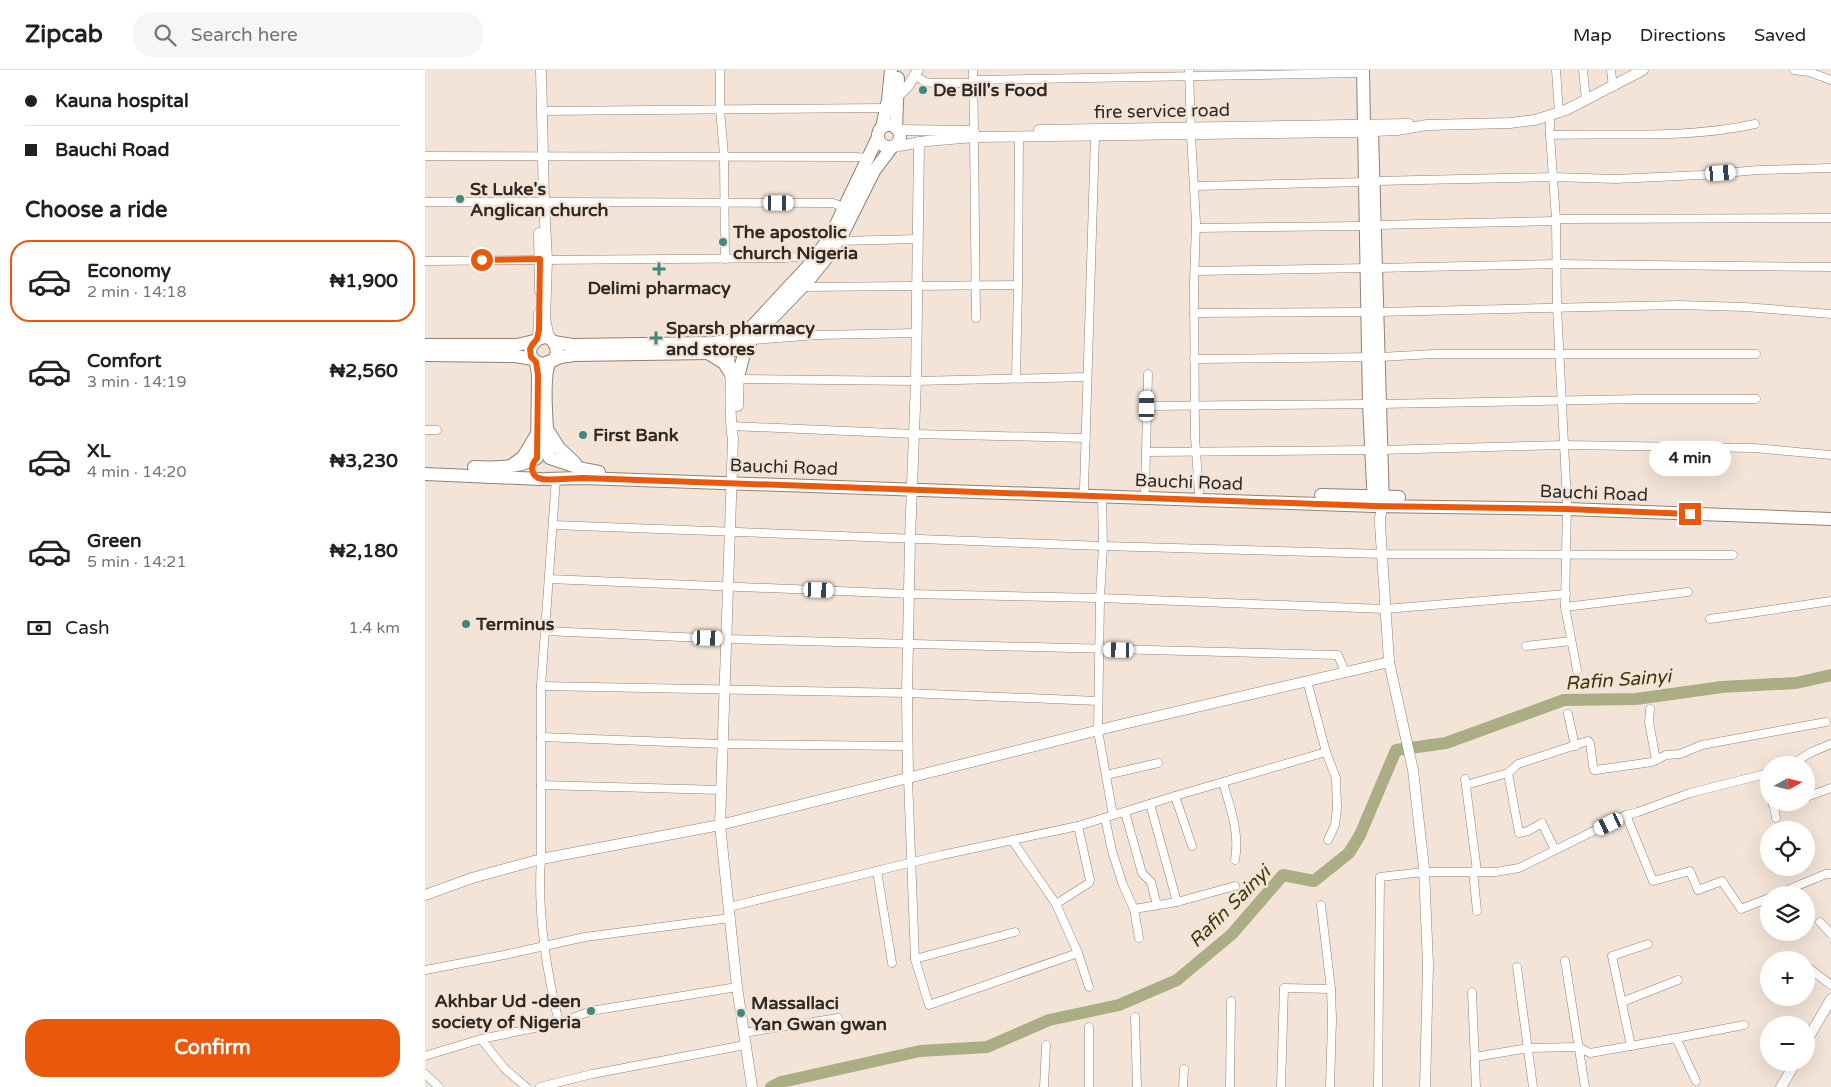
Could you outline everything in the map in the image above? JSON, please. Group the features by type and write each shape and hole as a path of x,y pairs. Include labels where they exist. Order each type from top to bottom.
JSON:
{"main road":[{"path":"425,345 517,345 542,337 572,345 740,342 838,241 880,132 886,108 891,70"},
{"path":"425,355 515,356 543,364 574,355 708,353 740,342 803,287 819,261 830,236 874,171 898,143 900,138 897,129 899,70"},
{"path":"1366,71 1374,404 1379,504"},
{"path":"880,132 890,125 897,129"},
{"path":"880,132 883,146 893,147"},
{"path":"536,340 530,349 538,375 543,458"},
{"path":"510,467 523,457 542,431 547,372 557,351 552,341"},
{"path":"708,353 724,363 736,375 744,354 740,342"},
{"path":"542,431 565,455 583,469"},
{"path":"425,466 510,467 543,458 554,463 554,471 548,479 535,476 532,471 532,467 543,458"},
{"name":"Bauchi Road","path":"543,458 583,469 620,474 1102,496 1379,504 1831,511"},
{"name":"Bauchi Road","path":"425,474 548,479 731,480"},
{"name":"Bauchi Road","path":"912,486 1084,488 1199,492 1379,504"},
{"name":"Bauchi Road","path":"1567,506 1831,519"}],"street":[{"path":"536,70 545,319 552,341"},
{"path":"540,155 541,70"},
{"path":"721,70 720,109 724,156 725,259"},
{"path":"973,70 976,318"},
{"path":"1556,70 1554,114 1550,135 1556,220 1557,307 1567,506 1565,607 1577,670"},
{"path":"1583,70 1585,100"},
{"path":"1611,70 1613,87"},
{"name":"fire service road","path":"897,129 974,134 1368,127 1399,123 1427,125 1510,123 1535,120 1554,114 1613,87 1643,70"},
{"path":"1794,70 1809,72 1831,80"},
{"path":"897,97 916,72 925,82 933,83 1189,73 1366,71"},
{"path":"1189,73 1195,186 1194,406 1199,492"},
{"path":"542,111 886,108"},
{"path":"1550,135 1672,134 1737,128 1755,124"},
{"path":"893,147 974,134 1019,137 1095,136 1191,131"},
{"path":"1084,488 1095,136"},
{"path":"1016,378 1019,137"},
{"path":"919,142 917,381 910,539 907,693 910,863 915,959 929,1005 1078,953"},
{"path":"425,156 540,155 869,158"},
{"path":"1195,186 1553,177 1615,179 1758,170 1831,168"},
{"path":"425,202 833,203 849,210"},
{"path":"1196,228 1556,220 1831,218"},
{"path":"838,241 918,239"},
{"path":"425,261 725,259 808,256 819,261"},
{"path":"536,340 539,325 543,259"},
{"path":"1195,272 1556,264 1831,267"},
{"path":"803,287 917,287 1018,284"},
{"path":"1194,313 1726,306 1831,314"},
{"path":"751,1083 737,987 720,825 731,480 736,375 740,342 818,335 917,333"},
{"path":"1194,359 1374,357 1434,354 1756,354"},
{"path":"1145,490 1148,374"},
{"path":"736,375 917,381 1087,377"},
{"path":"1147,406 1756,399"},
{"path":"734,426 915,434 1085,438"},
{"path":"425,430 437,430"},
{"path":"1146,452 1376,450 1565,445 1754,448 1831,455"},
{"path":"548,479 553,524 541,686 541,859 539,885 549,982 559,1023"},
{"path":"1102,496 1103,546 1100,598 1098,731 1106,775 1109,817 1120,877 1134,909 1139,938"},
{"path":"1379,504 1389,662 1413,770 1424,872 1428,966 1425,1087"},
{"path":"553,524 1103,546 1382,554 1733,555"},
{"path":"549,579 910,594 1100,598 1385,608 1566,594"},
{"path":"1565,607 1688,592"},
{"path":"1711,619 1831,601"},
{"path":"545,631 726,639 1338,655 1345,672"},
{"path":"1525,646 1571,641"},
{"path":"425,895 472,878 541,859 720,825 1098,731 1389,662"},
{"path":"1307,681 1326,752 1336,778 1335,825 1328,840"},
{"path":"541,686 907,693 1099,701"},
{"path":"1650,709 1649,722 1656,760"},
{"path":"1568,714 1575,746"},
{"path":"1477,911 1475,871 1465,782 1508,773 1518,764 1588,741 1590,743 1594,770 1634,766 1666,755 1680,754 1702,744 1826,722"},
{"path":"541,737 722,744 908,746"},
{"path":"1805,756 1831,744"},
{"path":"729,906 1078,826 1326,752"},
{"path":"1106,775 1158,763"},
{"path":"1508,773 1519,833 1528,831 1542,823 1555,850"},
{"path":"1378,1087 1380,877 1424,872 1495,872 1519,868 1627,815 1690,793 1760,775"},
{"path":"1223,782 1237,835 1238,846 1235,860"},
{"path":"541,785 721,790"},
{"path":"1815,794 1831,788"},
{"path":"1175,796 1192,846"},
{"path":"1150,804 1177,902"},
{"path":"1774,811 1776,818"},
{"path":"1125,812 1142,873 1151,882 1157,905"},
{"path":"1627,815 1653,881 1690,871 1698,890 1722,881 1741,909 1760,902"},
{"path":"1056,904 1089,884 1090,880 1078,826"},
{"path":"1012,840 1056,904 1078,953 1089,987"},
{"path":"877,871 892,963"},
{"path":"1797,886 1826,874 1831,874"},
{"path":"1134,909 1177,902 1235,886"},
{"path":"1321,905 1331,989 1330,1087"},
{"path":"425,970 585,937 730,918"},
{"path":"1820,922 1831,934"},
{"path":"915,959 1015,932"},
{"path":"1631,1046 1612,956 1648,944"},
{"path":"1565,961 1585,1087"},
{"path":"1517,967 1533,1087"},
{"path":"1815,973 1831,985"},
{"path":"1622,1002 1678,980"},
{"path":"425,1056 481,1039 559,1023 591,1011 737,987"},
{"path":"1281,1087 1284,988 1331,989"},
{"path":"1472,992 1476,1087"},
{"path":"1815,1027 1831,999"},
{"path":"1230,1087 1231,1001"},
{"path":"1135,1017 1137,1087"},
{"path":"743,1033 838,1018"},
{"path":"1475,1057 1528,1048 1578,1047 1590,1053 1743,1025"},
{"path":"1089,1027 1089,1087"},
{"path":"1676,1038 1697,1081"},
{"path":"481,1039 505,1069 526,1087"},
{"path":"540,1087 592,1074 745,1045"},
{"path":"1044,1087 1046,1045"},
{"path":"1183,1087 1184,1069"},
{"path":"1781,1087 1790,1071"},
{"path":"425,1074 439,1087"}],"waterway":[{"name":"Rafin Sainyi","path":"771,1087 781,1082 920,1051 987,1047 1049,1020 1119,1005 1177,980 1232,934 1283,875 1314,881 1349,853 1360,835 1396,750 1446,743 1564,700 1636,699 1722,687 1796,683 1831,675"}],"place":[{"name":"De Bill's Food","path":"923,90"},
{"name":"St Luke's Anglican church","path":"460,199"},
{"name":"The apostolic church Nigeria","path":"723,242"},
{"name":"Delimi pharmacy","path":"659,269"},
{"name":"Sparsh pharmacy and stores","path":"656,338"},
{"name":"First Bank","path":"583,435"},
{"name":"Terminus","path":"466,624"},
{"name":"Akhbar Ud -deen society of Nigeria","path":"591,1011"},
{"name":"Massallaci Yan Gwan gwan","path":"741,1013"}],"route":[{"path":"482,260 540,259 539,330 537,339 530,349 530,354 536,362 538,375 537,458 533,463 532,469 534,475 541,479 583,478 1374,506 1567,509 1690,514"}]}
